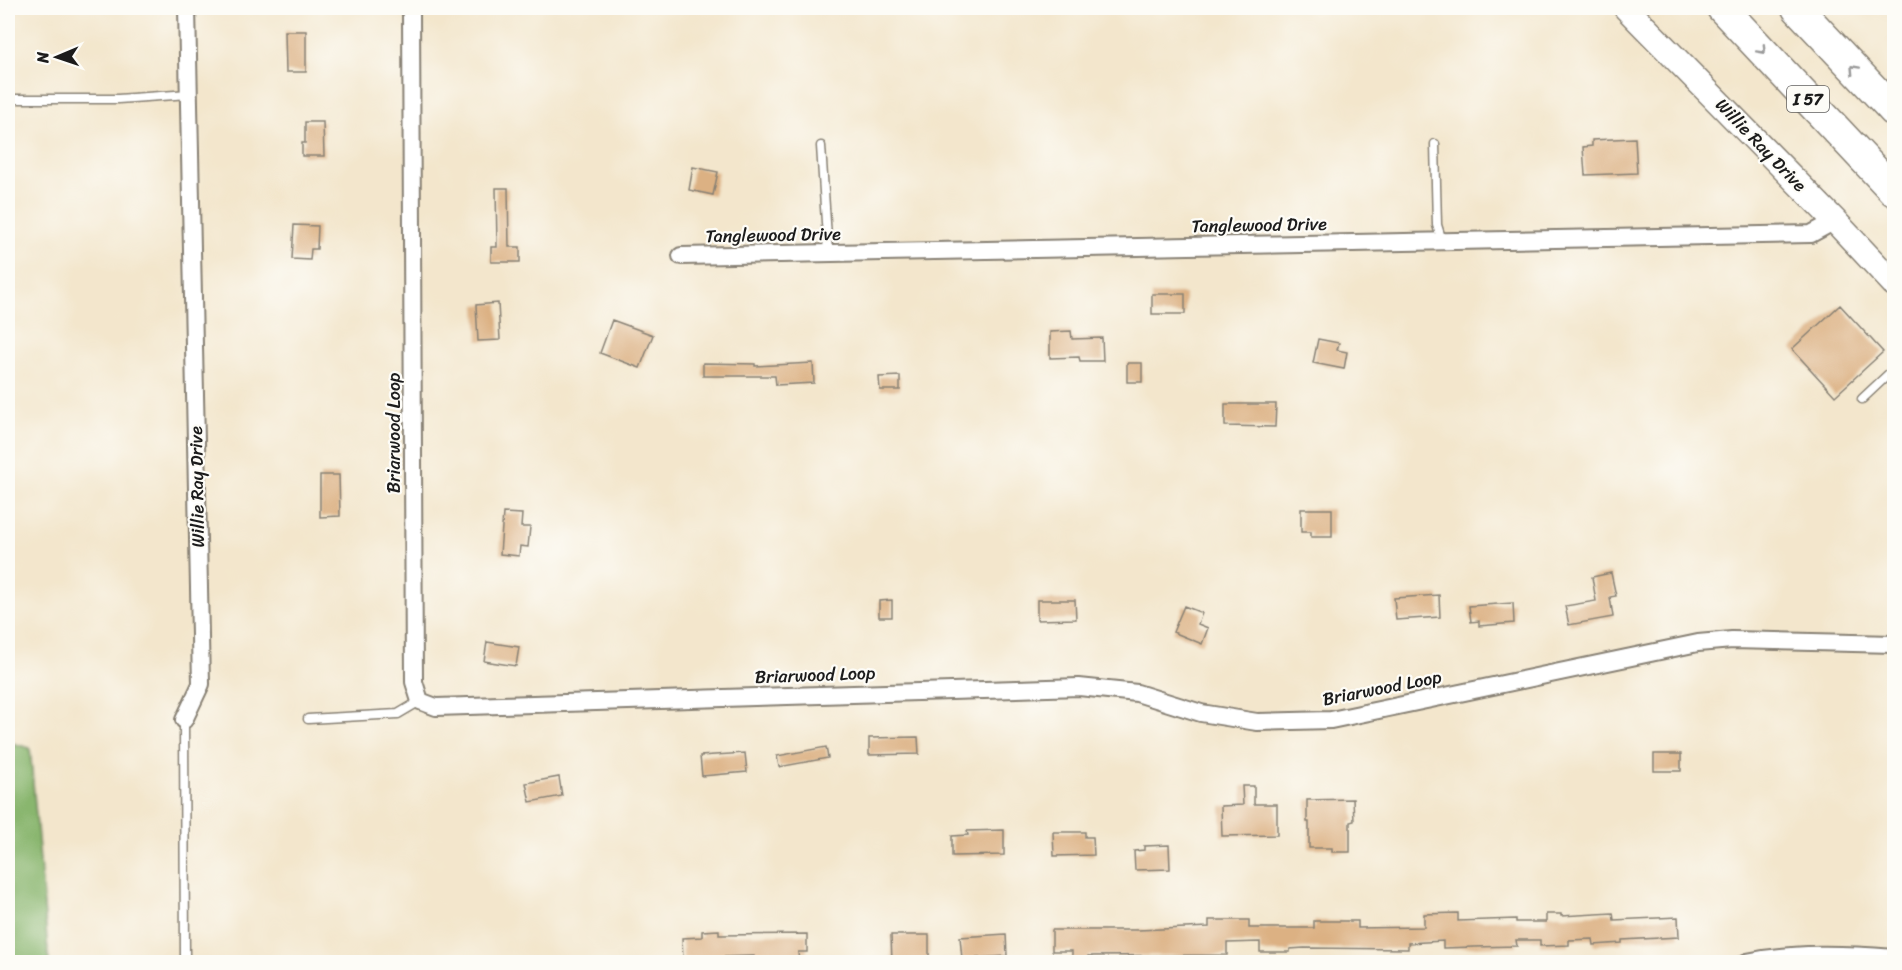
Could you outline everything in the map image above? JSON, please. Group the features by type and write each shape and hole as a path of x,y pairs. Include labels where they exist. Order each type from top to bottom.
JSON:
{"highway":[{"name":"I 57","path":"1722,8 1894,191"},
{"path":"1797,8 1894,111"}],"street":[{"name":"Willie Ray Drive","path":"184,720 201,684 187,8"},
{"name":"Briarwood Loop","path":"411,8 414,682 420,701 436,707 1079,687 1137,693 1201,713 1257,722 1331,720 1698,643 1732,640 1894,644"},
{"name":"Willie Ray Drive","path":"1626,8 1835,220 1894,284"},
{"name":"Tanglewood Drive","path":"681,256 1811,234 1835,220"},
{"path":"1747,963 1774,957 1839,954 1894,958"}],"lane":[{"path":"8,99 118,99 189,94"},
{"path":"1435,144 1437,225 1442,241"},
{"path":"821,146 828,253"},
{"path":"1862,399 1894,369"},
{"path":"308,719 398,714 420,701"},
{"name":"Willie Ray Drive","path":"184,720 185,963"}],"green space":[{"path":"8,742 30,748 49,962 8,962"}],"building":[{"path":"285,31 306,31 306,72 286,72"},
{"path":"305,122 323,122 324,156 302,156 302,143 305,143"},
{"path":"1635,138 1637,173 1585,175 1583,147 1592,146 1592,140"},
{"path":"693,167 718,172 713,195 689,190"},
{"path":"496,188 508,188 509,247 520,247 520,262 491,262 491,247 497,247"},
{"path":"294,225 318,226 317,249 311,249 310,260 292,259"},
{"path":"1152,294 1185,294 1185,314 1152,314"},
{"path":"498,303 500,340 478,341 476,305"},
{"path":"1840,305 1883,352 1835,396 1792,349"},
{"path":"612,320 653,335 640,368 600,353"},
{"path":"1071,331 1072,339 1102,338 1103,361 1080,361 1079,357 1050,358 1050,332"},
{"path":"1318,339 1339,343 1337,350 1347,352 1344,369 1313,363"},
{"path":"703,363 755,364 755,366 813,363 814,383 776,385 775,376 703,376"},
{"path":"1127,363 1142,363 1142,382 1127,382"},
{"path":"900,376 900,390 880,390 879,377"},
{"path":"1225,404 1276,404 1275,427 1225,426"},
{"path":"320,475 339,475 340,516 320,517"},
{"path":"1301,509 1332,509 1332,537 1311,537 1311,532 1301,532"},
{"path":"503,513 522,514 521,527 530,527 528,547 520,546 519,556 500,554"},
{"path":"1611,573 1616,596 1610,597 1613,617 1569,625 1565,606 1596,601 1592,577"},
{"path":"1439,595 1440,617 1396,620 1394,598"},
{"path":"892,600 892,617 879,617 879,601"},
{"path":"1037,600 1075,600 1076,619 1037,620"},
{"path":"1513,603 1514,623 1479,626 1479,621 1471,622 1469,606"},
{"path":"1184,606 1202,613 1198,624 1208,628 1202,644 1173,632"},
{"path":"487,642 519,647 516,666 484,661"},
{"path":"918,737 919,754 869,755 869,738"},
{"path":"826,747 828,758 779,767 777,756"},
{"path":"745,753 747,772 702,776 700,756"},
{"path":"1654,754 1681,754 1681,771 1654,771"},
{"path":"559,777 562,796 530,802 526,783"},
{"path":"1242,786 1254,786 1254,804 1277,804 1277,835 1222,836 1221,806 1243,805"},
{"path":"1353,799 1354,821 1350,822 1350,852 1332,852 1332,848 1309,848 1307,800"},
{"path":"1004,830 1004,855 952,856 952,836 968,835 967,831"},
{"path":"1053,832 1085,832 1085,837 1093,837 1094,855 1054,856"},
{"path":"1169,845 1170,869 1135,870 1134,851 1144,850 1144,846"},
{"path":"1458,913 1458,921 1516,919 1516,922 1546,922 1546,914 1561,914 1561,916 1613,913 1614,920 1678,917 1679,937 1622,940 1622,943 1594,945 1593,939 1569,940 1569,945 1540,946 1540,940 1516,940 1517,946 1443,948 1443,941 1408,943 1408,949 1304,948 1290,949 1290,952 1260,952 1260,942 1227,943 1227,955 1088,956 1088,959 1072,959 1072,951 1052,951 1052,930 1209,927 1209,920 1249,920 1249,928 1314,928 1314,921 1358,921 1358,928 1424,927 1424,914"},
{"path":"719,930 719,935 807,934 807,952 798,952 799,963 755,963 754,956 719,957 719,963 701,963 701,958 683,959 682,938 702,937 702,931"},
{"path":"1006,934 1007,956 962,959 960,937"},
{"path":"891,935 929,935 929,961 892,962"}]}
